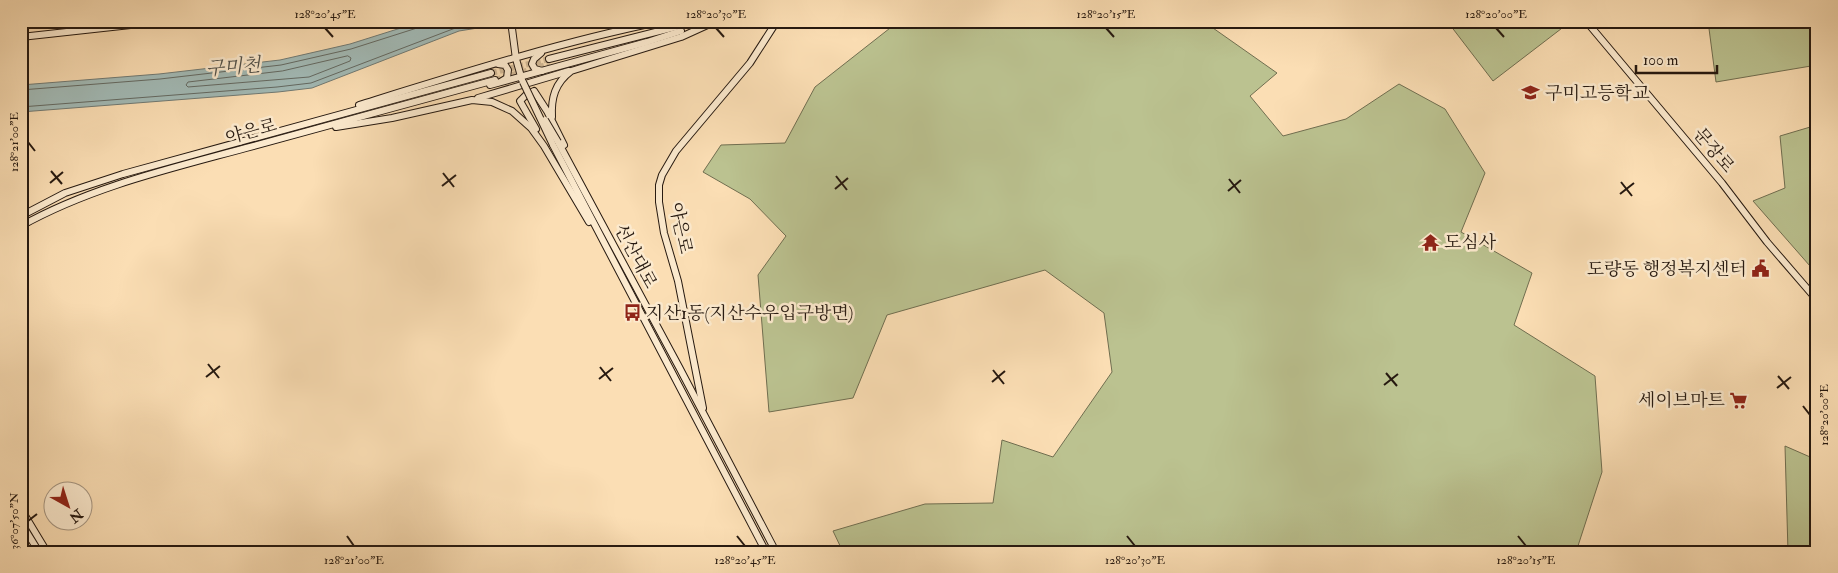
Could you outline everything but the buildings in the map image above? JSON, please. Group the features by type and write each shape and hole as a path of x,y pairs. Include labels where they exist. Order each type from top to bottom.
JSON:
{"main road":[{"path":"21,37 167,21"},
{"name":"선산대로","path":"511,21 516,59 521,79 766,552"},
{"path":"239,142 497,64 663,21"},
{"path":"700,21 550,61 716,22"},
{"name":"문장로","path":"1586,21 1722,183 1767,242 1817,300"},
{"path":"280,138 392,118 472,100 681,37 716,22"},
{"name":"야은로","path":"705,416 678,281 666,240 659,202 659,185 662,175 676,151 750,64 775,24"},
{"path":"495,79 521,79 542,71 681,31"},
{"path":"542,71 535,69 532,64 533,60 548,50"},
{"path":"328,128 495,79 507,78 508,70 505,65 497,64"},
{"path":"553,123 552,101 556,88 568,73 579,68"},
{"name":"야은로","path":"21,226 94,192 176,167 495,79"},
{"name":"야은로","path":"21,216 88,184 239,142 495,79"},
{"path":"606,232 594,199 553,123 535,91 530,92 521,99 521,102 580,207 612,256"},
{"path":"472,100 492,102 512,111 531,128 549,154"},
{"name":"선산대로","path":"555,144 606,232 776,552"},
{"path":"680,387 695,372"},
{"path":"21,509 47,552"},
{"path":"21,523 39,552"}],"green space":[{"path":"899,21 1203,21 1277,73 1250,96 1283,136 1346,119 1399,84 1445,109 1485,173 1461,232 1532,273 1514,325 1595,376 1602,472 1576,552 843,552 833,531 925,504 993,503 1002,440 1053,457 1112,372 1104,313 1045,270 887,315 853,398 769,412 758,275 786,236 750,199 703,172 721,145 785,143 815,87"},
{"path":"1447,21 1569,21 1570,22 1493,81"},
{"path":"1708,21 1817,21 1817,65 1716,82"},
{"path":"1817,125 1817,274 1753,201 1785,188 1780,136"},
{"path":"1785,446 1817,460 1817,552 1788,552"}],"water":[{"name":"구미천","path":"423,21 522,21 459,31 312,88 21,112 21,85 159,74 280,60 350,44"}],"tunnel":[{"path":"491,73 549,59"},
{"path":"495,80 550,64"}],"place":[{"name":"구미고등학교","path":"1531,93"},
{"name":"도심사","path":"1430,242"},
{"name":"도량동 행정복지센터","path":"1761,269"},
{"name":"지산1동(지산수우입구방면)","path":"632,313"},
{"name":"세이브마트","path":"1739,400"}]}
